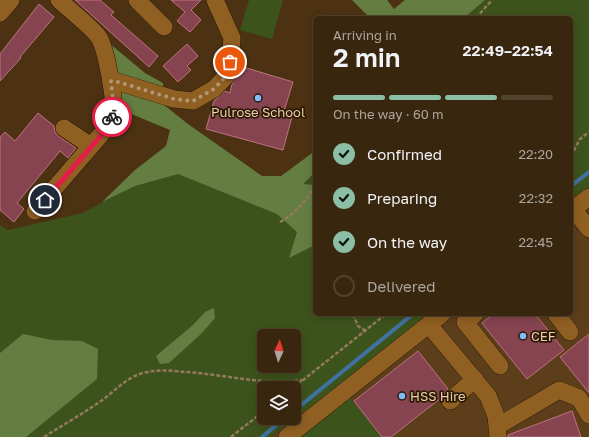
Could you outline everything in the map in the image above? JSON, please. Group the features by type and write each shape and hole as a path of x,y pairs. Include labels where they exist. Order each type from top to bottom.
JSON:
{"street":[{"path":"35,211 104,132 111,121 113,114 111,81 103,47 98,37 60,0"},
{"path":"137,0 164,27"},
{"path":"111,81 174,99 193,101 214,89 229,73 232,38 215,0"},
{"path":"64,128 91,146"},
{"path":"573,209 589,197"},
{"path":"573,211 589,229"},
{"path":"472,316 465,322 500,366"},
{"path":"558,316 570,332"},
{"path":"292,433 435,319 488,396 498,432 559,390 579,398 589,415"},
{"path":"450,401 475,379"}],"path":[{"path":"478,16 492,0"},
{"path":"573,152 580,139 589,132"},
{"path":"280,222 292,215 313,190"},
{"path":"355,316 358,326 366,331"},
{"path":"44,437 96,405 128,380 151,371 169,370 195,372 266,381 291,382 303,380 384,316"},
{"path":"231,437 257,417"}],"shaded area":[{"path":"589,187 589,437 270,437 287,425 301,425 301,415 339,388 429,316 573,316 573,200"}],"green space":[{"path":"249,0 283,0 272,39 240,30"},
{"path":"352,0 387,0 394,9 405,0 485,0 466,16 368,16"},
{"path":"485,0 589,0 589,187 573,200 573,16 466,16"},
{"path":"109,43 145,73 163,83 164,105 188,124 262,176 281,176 313,152 313,174 303,184 313,185 313,246 289,258 297,232 277,214 178,174 135,186 102,202 135,170 166,146 170,130 124,111"},
{"path":"178,160 277,214 313,171 313,316 429,316 339,388 301,415 301,381 257,381 257,425 287,425 270,437 0,437 0,225 8,230 83,213"},
{"path":"214,308 215,318 202,333 169,363 160,364 156,356 193,325 205,312"},
{"path":"23,334 52,340 82,341 98,349 97,379 26,437 0,437 0,353"},
{"path":"348,395 382,437 302,437 300,434"}],"building":[{"path":"75,0 100,0 114,12 111,15 158,56 149,67"},
{"path":"171,0 201,0 191,10 201,20 190,32 177,21 185,12"},
{"path":"39,4 54,17 20,57 21,58 0,81 0,54"},
{"path":"187,44 198,56 187,66 191,70 178,82 163,66"},
{"name":"Pulrose School","path":"240,66 293,82 284,111 293,113 283,150 206,129 214,101 225,91 230,93 232,84 239,74"},
{"path":"38,113 54,126 55,132 58,136 76,148 68,158 60,151 17,203 24,209 14,222 0,210 0,137 5,132 15,141"},
{"name":"CEF","path":"491,316 537,316 564,350 527,379 482,323"},
{"path":"589,334 589,393 560,357"},
{"name":"HSS Hire","path":"418,351 448,389 441,398 391,437 382,437 354,401"},
{"path":"572,411 581,437 508,437 508,435"}],"waterway":[{"path":"573,184 589,172"},
{"path":"301,405 411,316"},
{"path":"262,437 277,425"}],"way so far":[{"path":"112,117 113,100 111,81 174,99 193,101 214,89 229,73 230,62"}],"place":[{"name":"Pulrose School","path":"258,98"},
{"name":"CEF","path":"523,336"},
{"name":"HSS Hire","path":"402,396"}],"route":[{"path":"45,200 104,132 112,117"}]}
